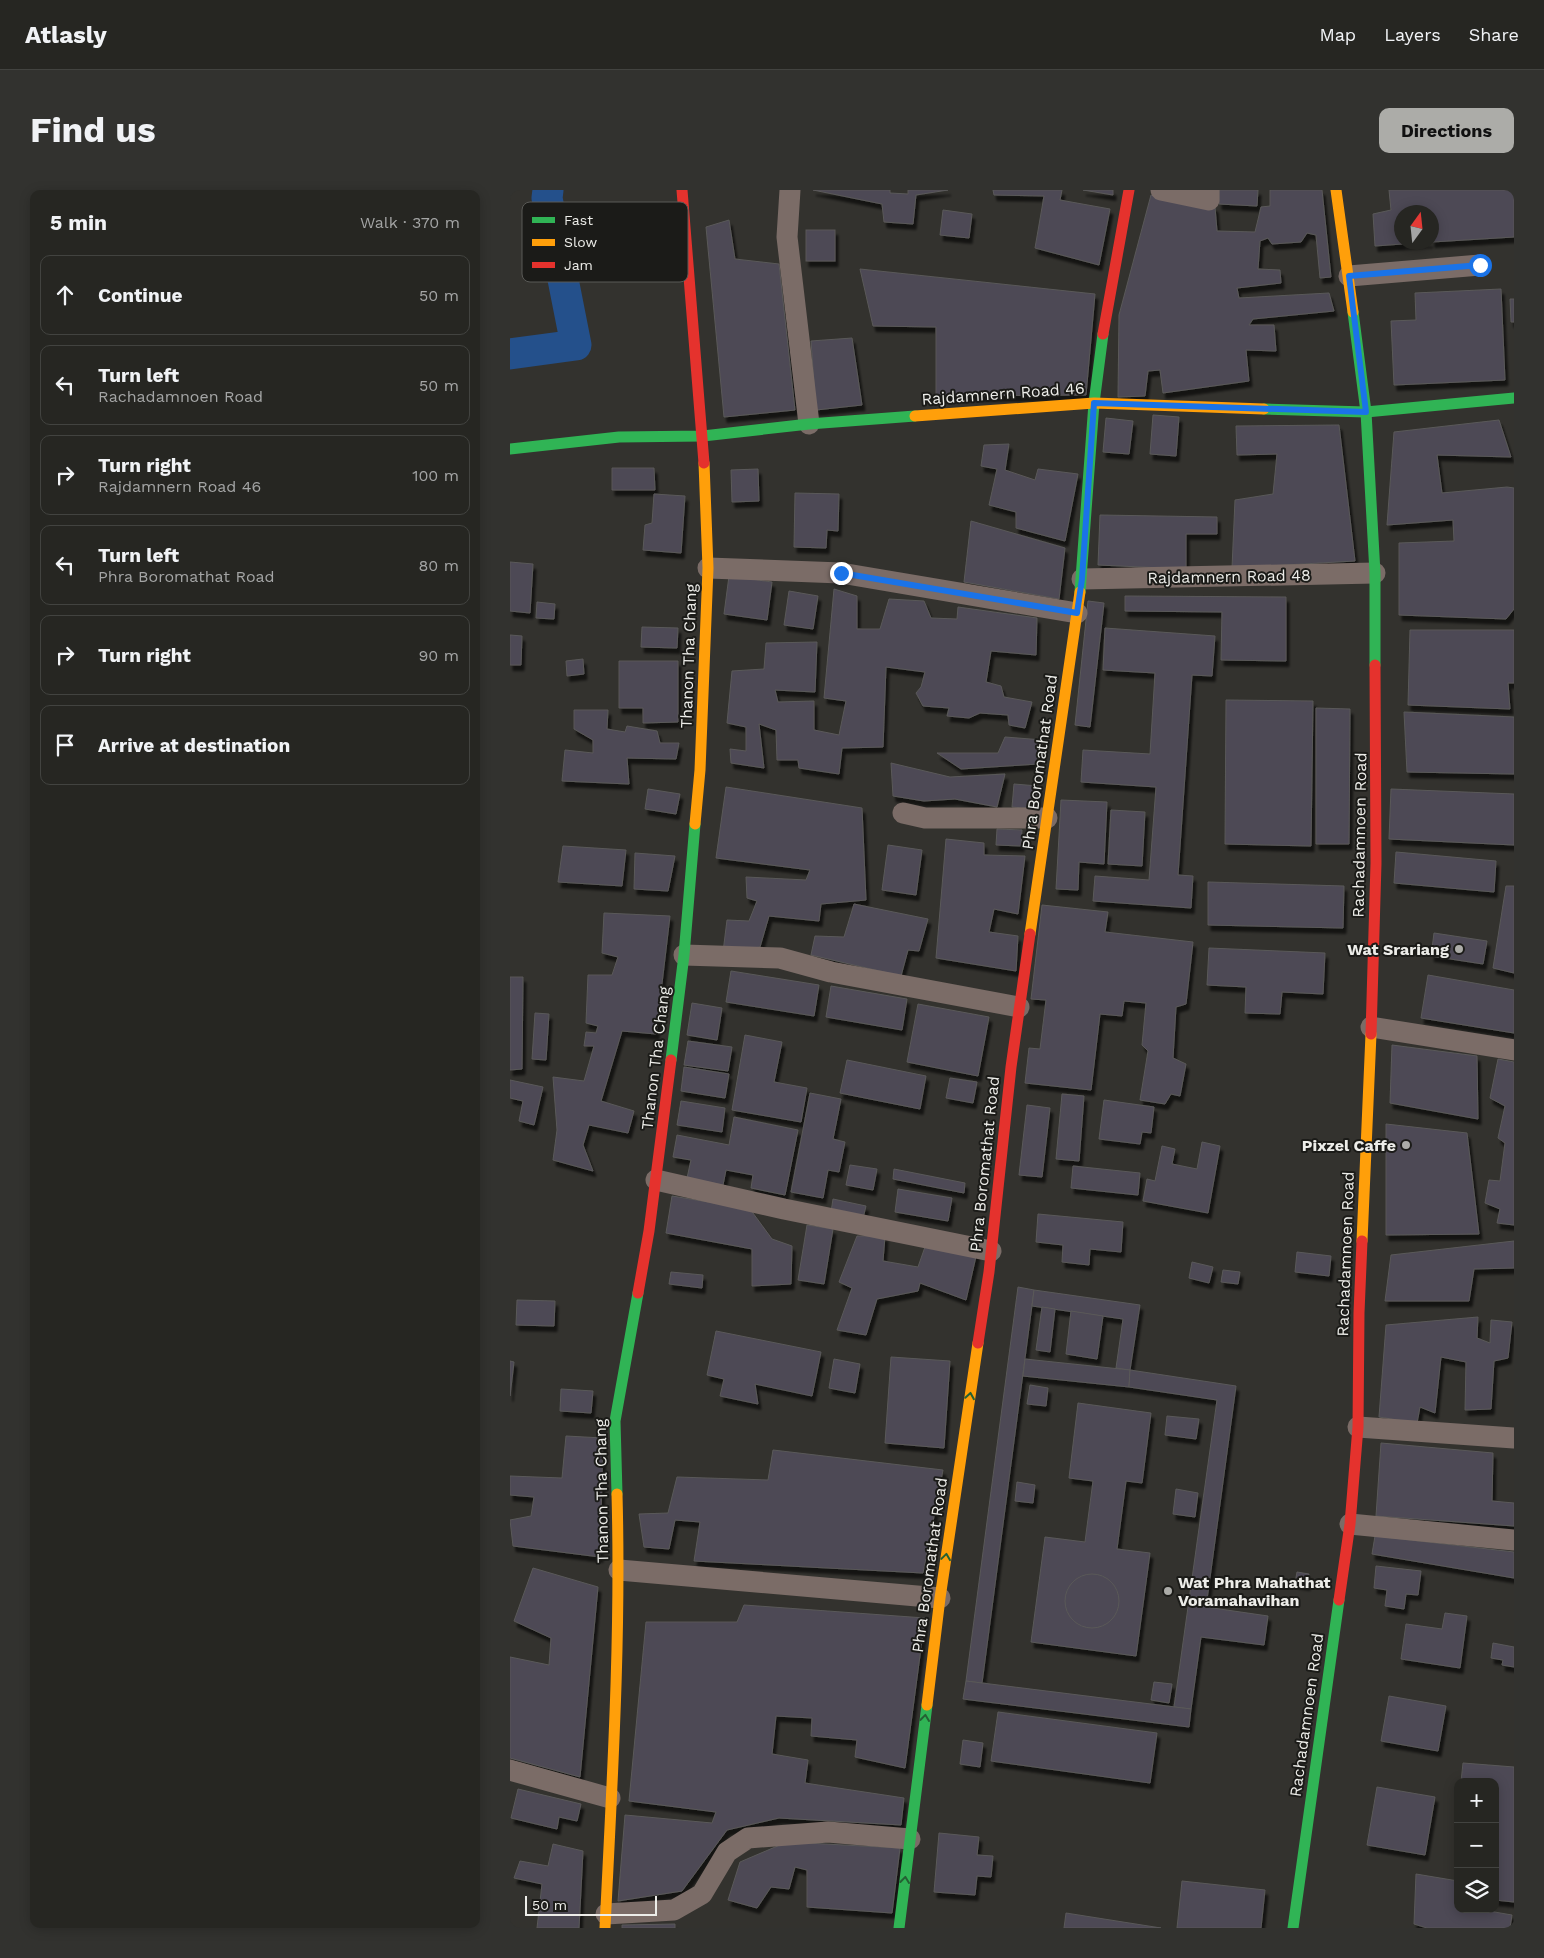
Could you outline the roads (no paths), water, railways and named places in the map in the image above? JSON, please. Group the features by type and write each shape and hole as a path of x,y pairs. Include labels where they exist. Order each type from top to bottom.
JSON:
{"street":[{"path":"790,190 787,237 809,424"},
{"name":"Phra Boromathat Road","path":"899,1928 940,1598 991,1251 1019,1007 1082,579 1094,403 1101,345 1129,190"},
{"path":"1161,190 1208,200 1209,190"},
{"name":"Rachadamnoen Road","path":"1293,1928 1350,1524 1358,1427 1359,1313 1372,1027 1376,863 1375,573 1366,412 1336,190"},
{"name":"Thanon Tha Chang","path":"606,1921 619,1570 615,1421 649,1231 656,1180 684,955 700,770 708,568 703,436 688,260"},
{"path":"1349,276 1480,265"},
{"path":"1366,412 1514,398"},
{"name":"Rajdamnern Road 46","path":"510,449 619,437 703,436 809,424 1094,403 1366,412"},
{"path":"708,568 841,573 1077,613"},
{"name":"Rajdamnern Road 48","path":"1082,579 1375,573"},
{"path":"903,813 925,818 1047,818"},
{"path":"684,955 780,958 831,972 1019,1007"},
{"path":"1372,1027 1514,1050"},
{"path":"656,1180 784,1209 991,1251"},
{"path":"1358,1427 1514,1438"},
{"path":"1350,1524 1514,1540"},
{"path":"619,1570 940,1598"},
{"path":"510,1770 610,1798"},
{"path":"606,1921 674,1910 702,1894 727,1852 748,1838 828,1832 910,1839"}],"waterway":[{"path":"548,190 548,202"},
{"path":"510,354 576,345 564,282"}],"place":[{"name":"Wat Srariang","path":"1459,949"},
{"name":"Pixzel Caffe","path":"1406,1145"},
{"name":"Wat Phra Mahathat Voramahavihan","path":"1168,1591"}]}
